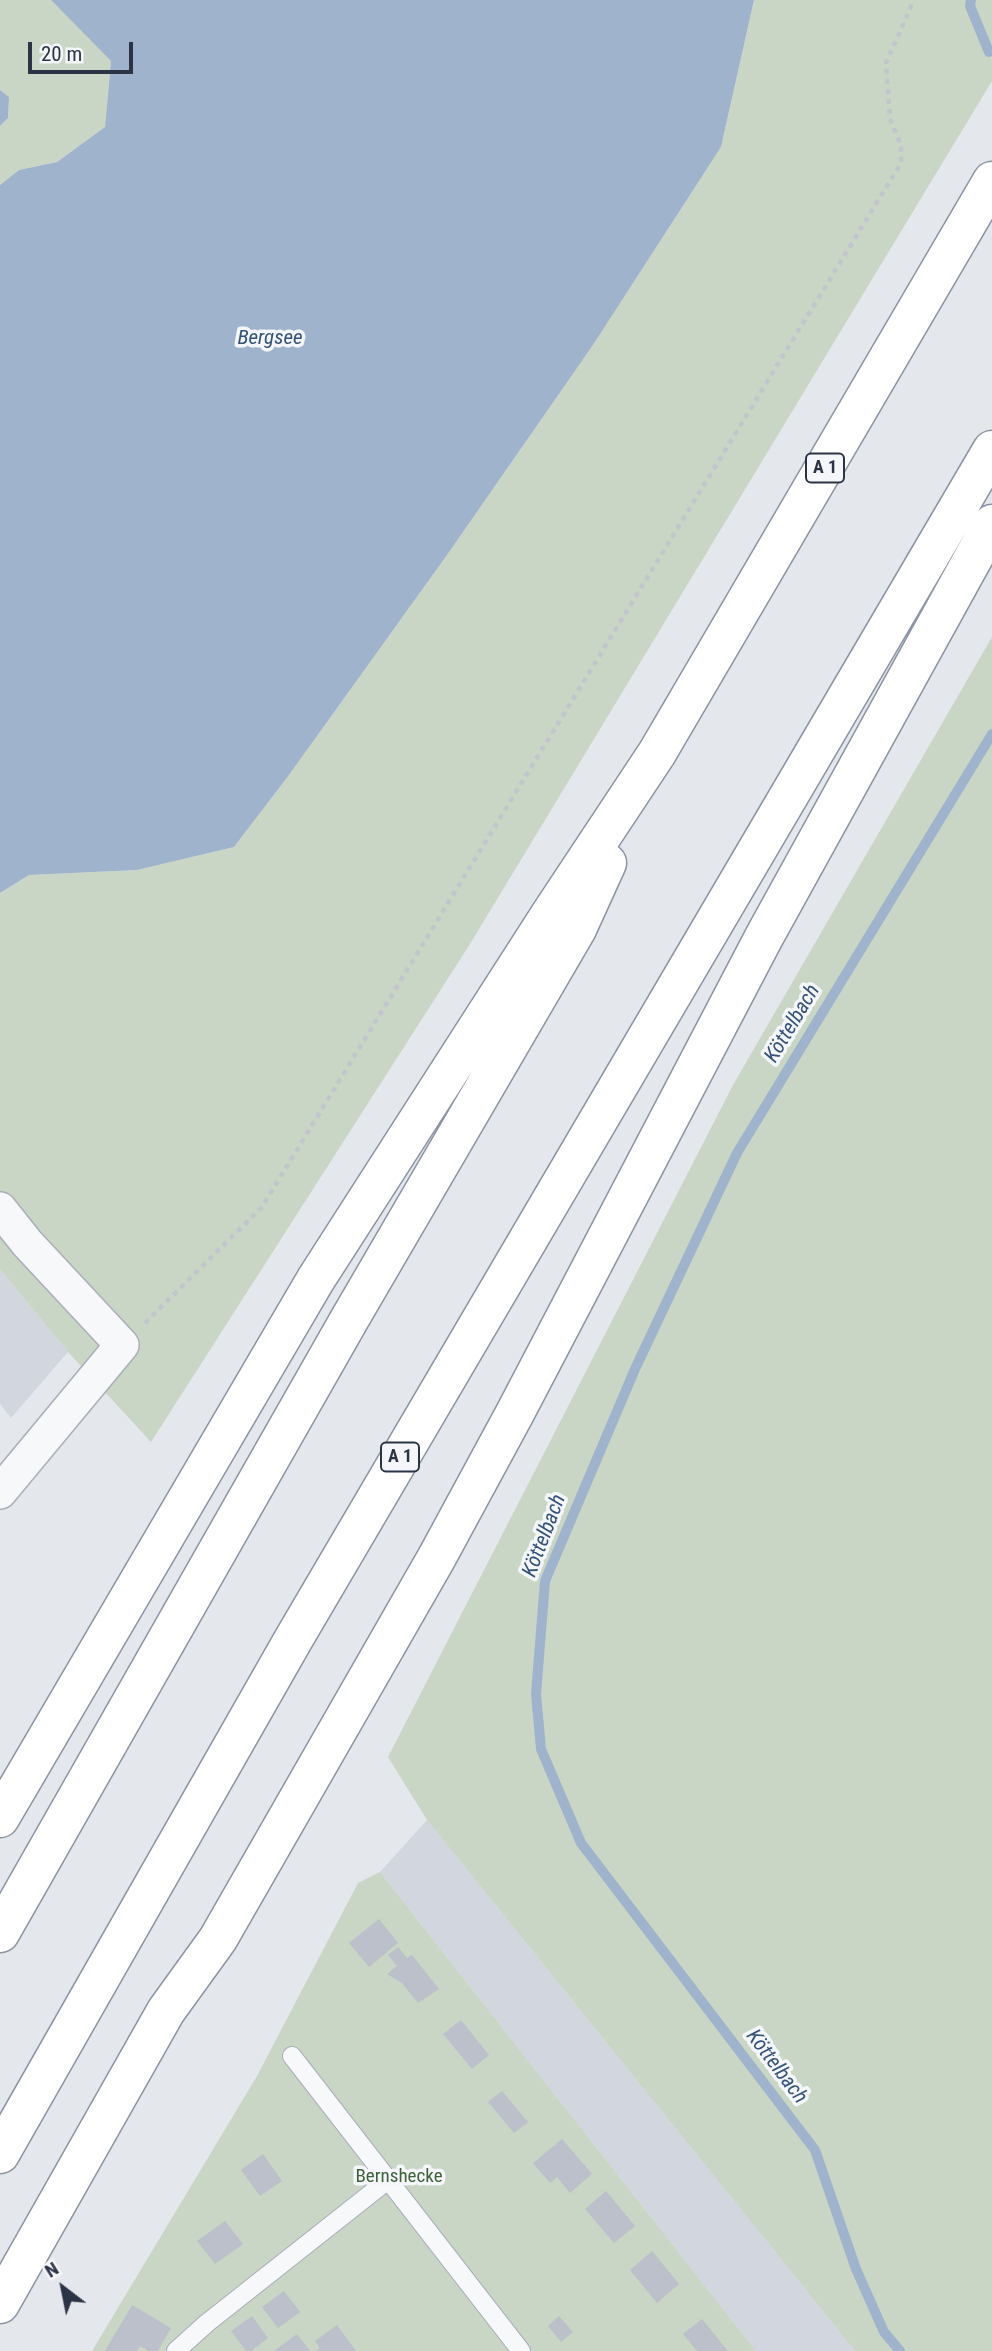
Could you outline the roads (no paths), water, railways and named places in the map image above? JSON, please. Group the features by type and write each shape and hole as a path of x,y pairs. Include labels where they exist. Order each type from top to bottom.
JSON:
{"highway":[{"name":"A 1","path":"0,1933 349,1320 577,929 657,754 992,181"},
{"name":"A 1","path":"0,2154 313,1606 992,450"},
{"path":"0,2304 166,2011 218,1939 444,1545 758,948 992,524"},
{"path":"0,1818 316,1279 657,754"}],"street":[{"path":"0,1209 122,1345 0,1492"}],"lane":[{"path":"292,2056 521,2351"},
{"path":"176,2351 207,2323 388,2180"}],"water":[{"name":"Bergsee","path":"51,0 754,0 721,147 593,345 447,555 234,847 137,870 29,875 0,893 0,185 19,170 57,162 105,127 111,61"},
{"path":"0,90 9,97 8,118 0,126"}],"waterway":[{"name":"Köttelbach","path":"971,0 970,6 989,52"},
{"name":"Köttelbach","path":"900,2351 884,2332 856,2269 815,2150 581,1843 541,1749 536,1694 545,1581 635,1369 737,1153 992,734"}],"park label":[{"name":"Bernshecke","path":"399,2177"}]}
